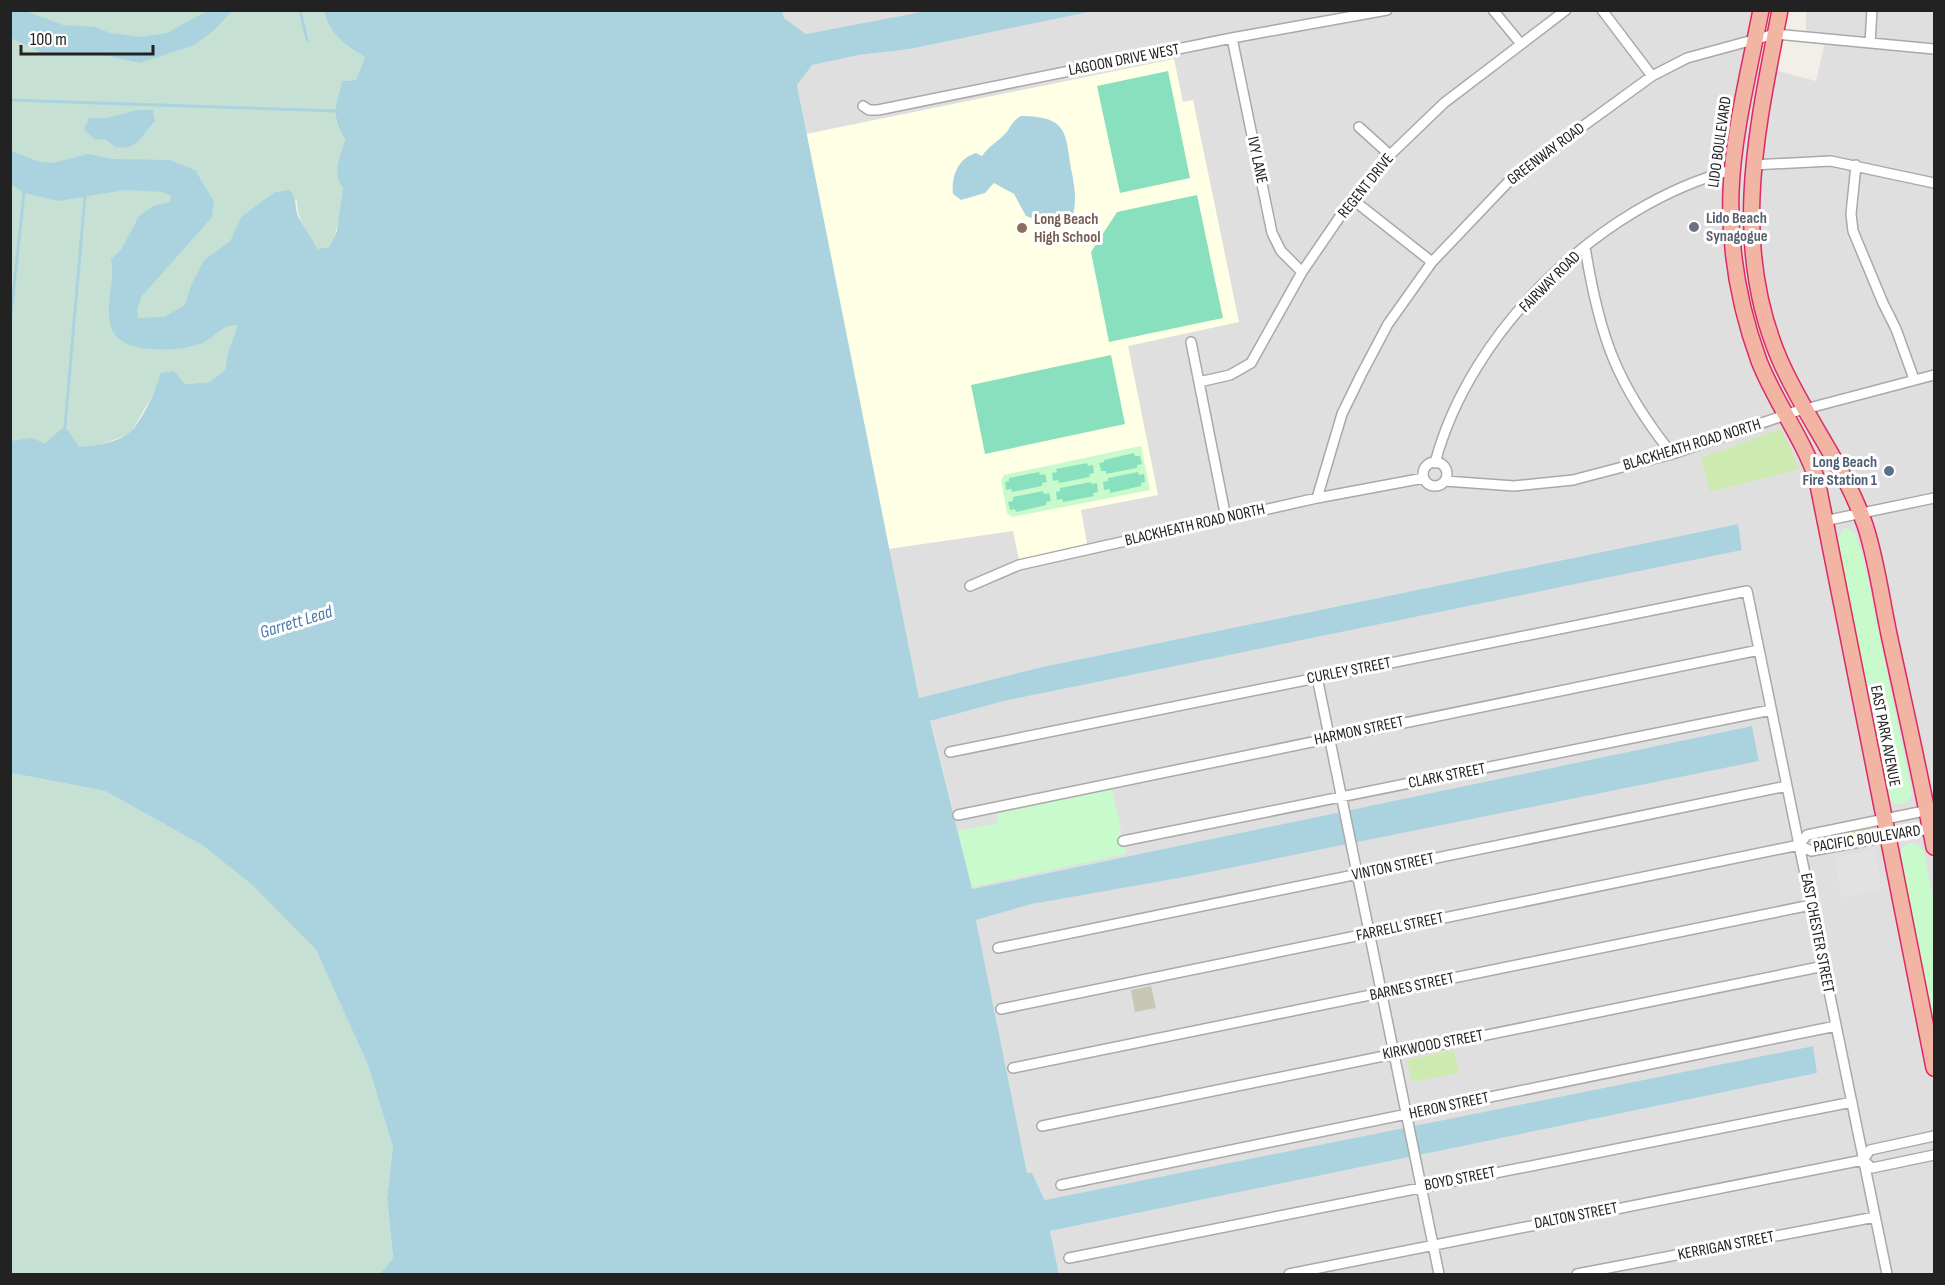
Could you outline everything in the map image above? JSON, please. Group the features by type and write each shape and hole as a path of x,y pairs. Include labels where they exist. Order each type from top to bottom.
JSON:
{"highway":[{"name":"LIDO BOULEVARD","path":"1761,10 1732,170 1733,248 1742,303 1761,364 1786,415"},
{"path":"1779,10 1753,165 1750,234 1763,310 1779,358 1806,409"},
{"name":"EAST PARK AVENUE","path":"1806,409 1841,473 1860,513 1869,539 1931,810 1935,847"},
{"name":"EAST PARK AVENUE","path":"1786,415 1813,467 1935,1068"}],"street":[{"name":"LAGOON DRIVE WEST","path":"863,106 869,110 878,110 1359,13 1387,10"},
{"path":"1493,10 1521,44"},
{"name":"REGENT DRIVE","path":"1198,382 1230,375 1251,363 1302,272 1353,199 1390,155 1444,103 1566,10"},
{"path":"1602,10 1652,76"},
{"path":"1870,43 1872,10"},
{"name":"GREENWAY ROAD","path":"1317,498 1342,414 1361,375 1388,324 1432,262 1513,177 1652,76 1687,58 1775,34 1935,49"},
{"name":"IVY LANE","path":"1232,38 1272,233 1281,251 1302,272"},
{"path":"1359,127 1390,155"},
{"path":"1753,165 1817,160 1856,165 1935,183"},
{"path":"1856,165 1851,214 1853,231 1882,303 1896,329 1914,379"},
{"name":"FAIRWAY ROAD","path":"1424,478 1426,467 1435,463 1456,405 1488,352 1533,296 1586,247 1622,219 1661,196 1688,184 1732,170"},
{"path":"1353,199 1432,262"},
{"path":"1586,247 1598,320 1612,361 1637,407 1672,454"},
{"path":"1191,342 1226,518"},
{"name":"BLACKHEATH ROAD NORTH","path":"1445,481 1514,486 1573,480 1672,454 1806,409 1935,375"},
{"path":"1424,478 1428,484 1436,486 1445,481 1446,470 1442,465 1435,463"},
{"name":"BLACKHEATH ROAD NORTH","path":"970,586 1019,566 1317,498 1424,478"},
{"path":"1824,520 1935,498"},
{"name":"EAST CHESTER STREET","path":"1747,591 1885,1274"},
{"name":"CURLEY STREET","path":"950,752 1747,591"},
{"name":"HARMON STREET","path":"958,815 1759,650"},
{"path":"1317,677 1439,1275"},
{"name":"CLARK STREET","path":"1123,841 1343,801 1772,710"},
{"name":"VINTON STREET","path":"998,948 1787,786"},
{"name":"PACIFIC BOULEVARD","path":"1931,810 1807,835 1799,845 1810,851 1933,828"},
{"name":"FARRELL STREET","path":"1001,1009 1799,845"},
{"name":"BARNES STREET","path":"1013,1068 1811,905"},
{"name":"KIRKWOOD STREET","path":"1042,1126 1824,966"},
{"name":"HERON STREET","path":"1061,1185 1408,1118 1836,1026"},
{"name":"BOYD STREET","path":"1069,1258 1421,1186 1852,1102"},
{"path":"1935,1136 1870,1150 1863,1160 1872,1168 1935,1155"},
{"name":"DALTON STREET","path":"1288,1275 1433,1244 1863,1160"},
{"name":"KERRIGAN STREET","path":"1577,1275 1875,1217"}],"shaded area":[{"path":"1093,10 1761,11 1751,64 1816,81 1825,42 1806,39 1806,11 1934,11 1934,1274 1059,1274 1050,1231 1817,1073 1812,1046 1046,1201 1032,1173 1027,1174 976,920 1032,904 1185,877 1759,760 1752,726 972,889 930,721 1004,701 1742,549 1737,524 1042,667 919,698 797,85 811,65 859,55 910,49"},
{"path":"10,11 324,11 334,33 365,57 356,80 342,81 336,105 336,118 345,140 340,160 343,194 338,226 329,247 317,250 301,220 297,200 241,217 230,241 204,260 238,325 228,352 225,370 210,382 185,384 174,371 160,382 130,434 93,446 71,447 29,440 11,441"},
{"path":"782,11 926,11 806,34 784,18"},
{"name":"Long Beach High School","path":"1174,59 1183,102 1193,100 1239,322 1128,346 1158,495 1081,510 1088,549 1020,564 1013,531 888,549 806,134"},
{"path":"10,773 105,791 202,845 251,884 316,950 368,1065 393,1147 387,1198 393,1258 380,1274 11,1274"},
{"path":"1874,849 1882,890 1842,898 1834,858"},
{"path":"1151,986 1156,1008 1135,1012 1131,990"}],"green space":[{"path":"1168,71 1190,178 1120,193 1097,86"},
{"path":"1197,195 1223,318 1109,342 1091,252 1117,212"},
{"path":"1111,355 1125,424 985,454 971,385"},
{"path":"1781,429 1799,469 1710,492 1701,458"},
{"path":"1141,446 1150,490 1012,517 1007,513 1001,480 1004,475"},
{"path":"1134,453 1135,456 1140,456 1142,464 1137,465 1137,468 1106,474 1106,471 1101,471 1099,463 1104,460"},
{"path":"1087,463 1088,466 1093,465 1094,473 1089,474 1090,477 1059,483 1058,480 1053,481 1052,473 1057,472 1056,469"},
{"path":"1039,472 1040,475 1045,474 1047,482 1042,483 1042,486 1012,492 1011,489 1006,490 1005,482 1009,481 1009,478"},
{"path":"1138,472 1139,475 1144,474 1145,482 1141,483 1141,486 1110,493 1110,489 1104,490 1103,482 1108,481 1108,478"},
{"path":"1091,482 1092,484 1097,483 1098,492 1093,493 1094,496 1063,502 1062,499 1057,500 1056,492 1060,491 1060,488"},
{"path":"1043,491 1044,494 1049,493 1051,501 1046,502 1046,505 1016,512 1015,509 1010,510 1008,502 1013,501 1013,497"},
{"path":"1845,528 1855,533 1864,561 1912,793 1908,801 1901,804 1893,803 1888,797 1837,539"},
{"path":"1112,789 1126,854 972,887 957,831 998,823 997,814"},
{"path":"1862,828 1868,831 1866,838 1812,849 1807,844 1809,839"},
{"path":"1910,843 1918,845 1924,851 1934,904 1934,1026 1900,857 1902,848"},
{"path":"1454,1050 1459,1073 1412,1082 1407,1060"}],"water":[{"path":"11,10 26,11 63,25 95,27 110,33 141,37 167,33 207,11 232,11 212,32 194,45 140,63 100,54 47,55 11,38"},
{"name":"Garrett Lead","path":"782,10 784,18 806,34 926,11 1093,11 910,49 859,55 812,65 797,85 919,698 1042,667 1738,524 1742,550 1004,701 930,721 972,889 1752,726 1759,761 1185,877 1032,904 976,920 1027,1173 1032,1173 1045,1200 1813,1046 1817,1073 1050,1231 1059,1274 380,1274 393,1258 387,1198 393,1147 368,1065 316,950 251,884 202,845 105,791 11,773 10,441 31,438 45,443 65,426 79,447 104,444 123,437 132,430 143,415 160,373 174,371 185,384 210,382 225,370 228,352 238,325 223,329 202,343 166,350 138,347 116,336 109,318 111,259 121,250 139,216 153,206 170,202 171,196 163,192 125,190 58,201 24,193 11,184 11,151 40,162 53,163 88,154 113,159 169,160 195,170 214,202 212,217 142,296 137,310 138,318 164,317 185,305 191,285 204,260 230,241 241,217 275,192 290,190 299,218 317,249 329,247 337,231 343,188 337,171 345,140 336,117 336,105 342,81 356,80 365,57 334,33 324,11"},
{"path":"137,110 153,110 155,121 139,140 129,147 116,147 104,139 95,140 84,129 89,118 107,118"},
{"path":"1021,116 1049,120 1057,124 1066,138 1075,190 1072,219 1035,219 1026,216 1014,194 994,183 985,193 961,200 953,194 953,181 960,164 976,153 982,156"}],"waterway":[{"path":"300,10 307,40"},
{"path":"10,100 336,111"},
{"path":"10,324 24,193"},
{"path":"65,426 85,196"}],"place":[{"name":"Lido Beach Synagogue","path":"1694,227"},
{"name":"Long Beach High School","path":"1022,228"},
{"name":"Long Beach Fire Station 1","path":"1889,471"}]}
